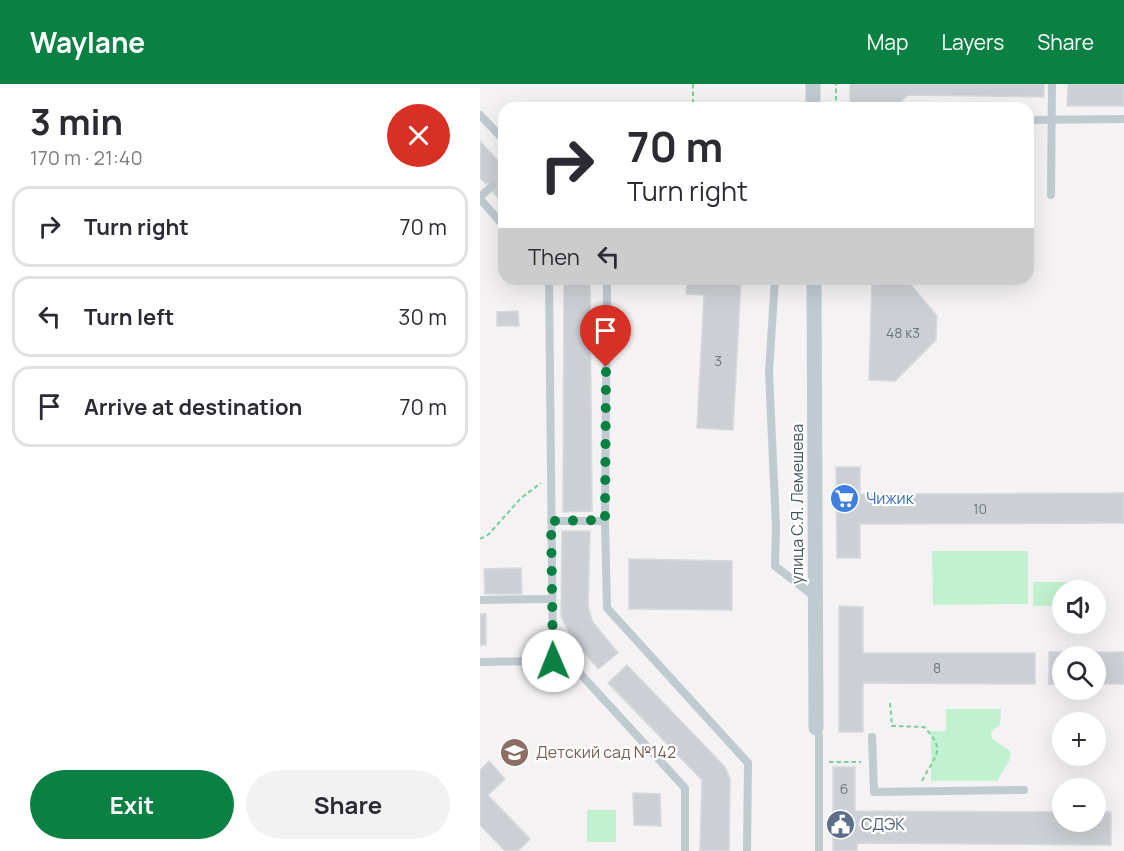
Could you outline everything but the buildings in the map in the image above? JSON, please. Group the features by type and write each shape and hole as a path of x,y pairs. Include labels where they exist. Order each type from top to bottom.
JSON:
{"street":[{"path":"813,84 813,102"},
{"name":"улица С.Я. Лемешева","path":"814,285 817,732"}],"lane":[{"path":"1051,195 1052,84"},
{"path":"480,115 498,134"},
{"path":"1034,120 1124,119"},
{"path":"492,186 480,198 498,219"},
{"path":"480,662 553,661 549,285"},
{"path":"607,285 605,520 607,608 748,764 747,851"},
{"path":"775,285 769,372 776,527 775,566 815,597"},
{"path":"551,521 605,520"},
{"path":"480,600 552,599"},
{"path":"553,644 685,788 685,851"},
{"path":"817,732 819,851"},
{"path":"872,737 874,792 1024,790"}],"path":[{"path":"693,84 693,102"},
{"path":"836,84 836,102"},
{"path":"480,539 489,534 521,498 551,476"},
{"path":"891,702 892,726 924,727 935,738 938,747 935,758 916,791"},
{"path":"829,762 873,761"}],"green space":[{"path":"932,551 1028,551 1028,604 933,605"},
{"path":"1033,582 1052,582 1052,606 1033,606"},
{"path":"946,709 1001,709 1000,725 992,731 991,736 1010,751 1010,755 998,781 931,781 931,731 946,731"},
{"path":"587,810 616,810 616,842 587,842"}],"place":[{"name":"Чижик","path":"845,498"},
{"name":"Детский сад №142","path":"515,752"},
{"name":"СДЭК","path":"840,824"}],"route":[{"path":"553,661 551,521 605,520 606,367"}]}
